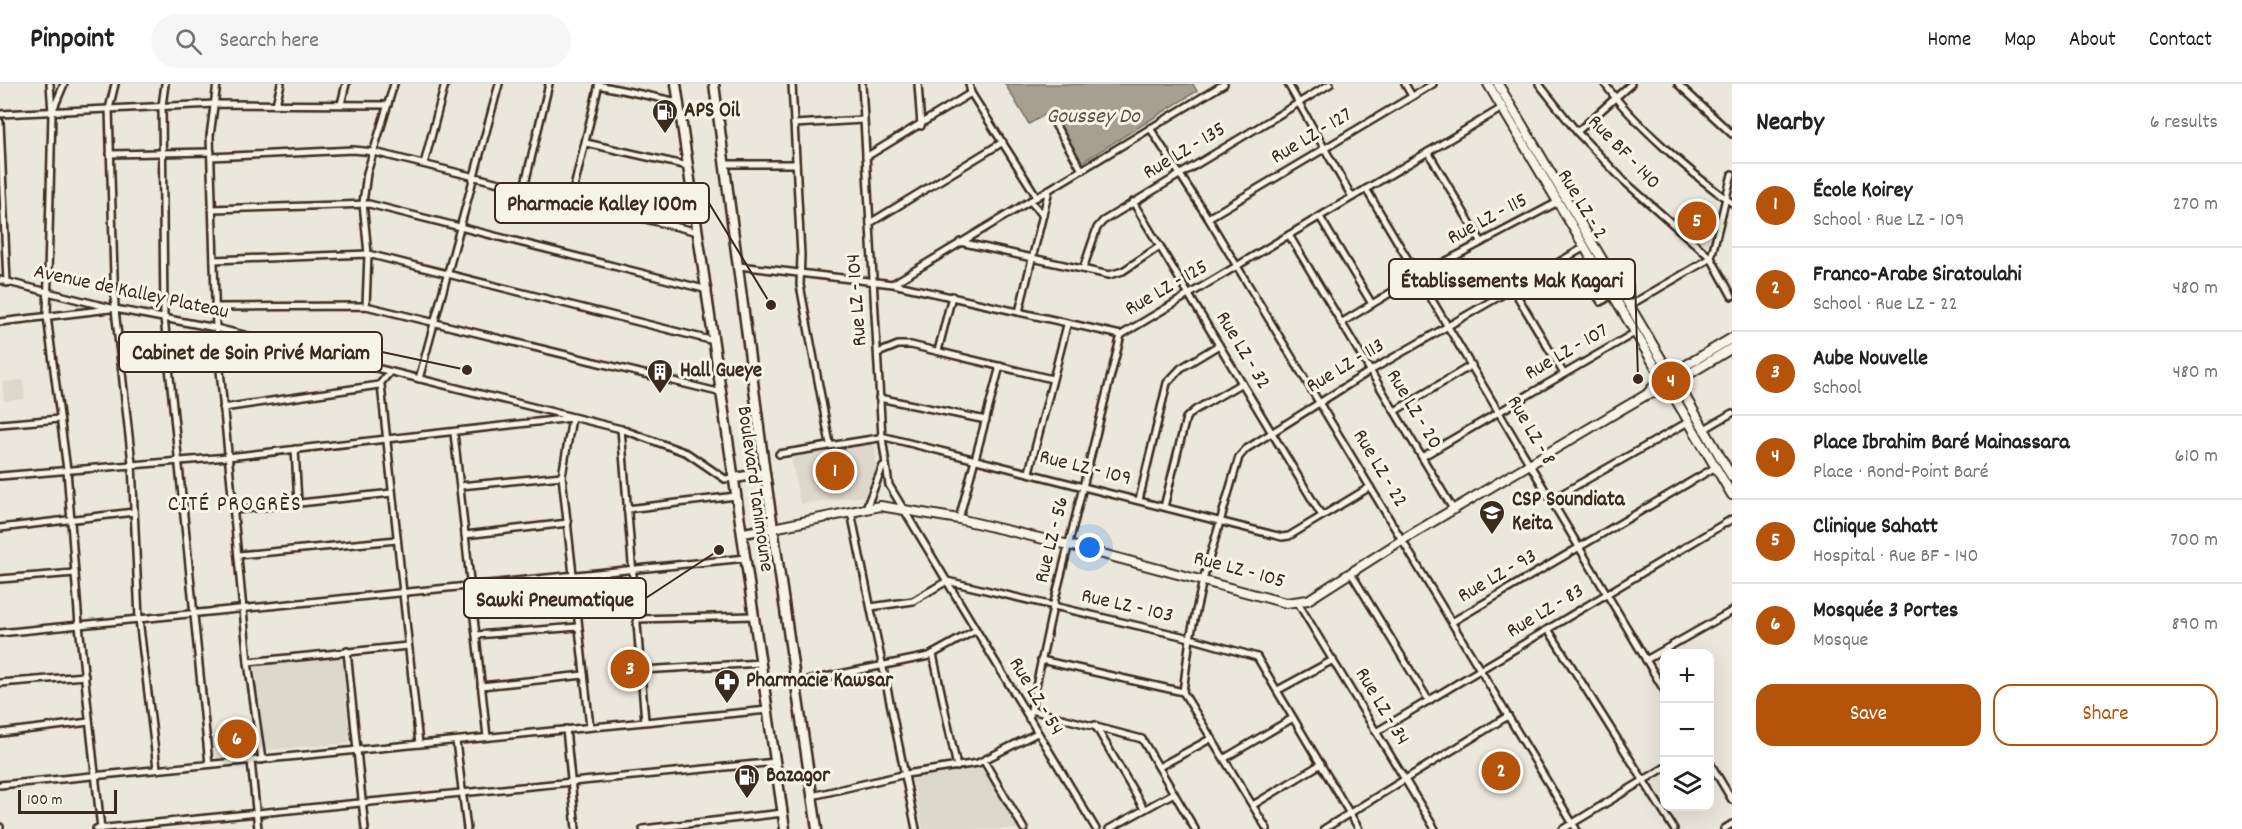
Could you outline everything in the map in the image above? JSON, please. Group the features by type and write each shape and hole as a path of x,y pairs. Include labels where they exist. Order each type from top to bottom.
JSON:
{"main road":[{"name":"Boulevard Tanimoune","path":"676,84 708,290 785,829"},
{"name":"Boulevard Tanimoune","path":"714,84 765,473 817,829"},
{"name":"Rue LZ - 2","path":"1488,84 1636,332 1661,377 1661,386 1669,390 1732,495"},
{"name":"Rue LZ - 2","path":"1498,84 1630,305 1679,382 1703,430 1732,477"},
{"path":"1661,377 1732,338"},
{"path":"1669,390 1732,348"},
{"name":"Rue LZ - 105","path":"1646,395 1661,377"},
{"name":"Rue LZ - 105","path":"773,528 880,506 959,519 1069,544 1287,603 1298,603 1308,600 1453,509 1646,395 1669,390"},
{"path":"735,478 765,473"},
{"path":"743,533 773,528"}],"street":[{"path":"50,84 52,112 48,316 67,470 79,625 101,829"},
{"path":"52,112 64,84"},
{"path":"115,84 109,109 115,309 132,463 139,619 157,768"},
{"path":"165,84 162,106 164,317 180,461 192,614 209,764"},
{"path":"217,84 211,154 216,328 248,662 262,760"},
{"path":"276,104 281,84"},
{"path":"341,104 346,84"},
{"path":"366,306 368,254 363,203 368,167 394,84"},
{"path":"424,164 445,84"},
{"path":"419,379 499,84"},
{"path":"524,188 549,84"},
{"path":"571,200 598,84 678,102"},
{"path":"792,84 800,273 808,333 830,444"},
{"name":"Rue LZ - 104","path":"862,84 884,462 889,485 947,581"},
{"path":"918,84 921,126"},
{"path":"969,84 971,93 1037,197"},
{"path":"893,284 1224,84"},
{"path":"1288,84 1352,197"},
{"name":"Rue LZ - 135","path":"1083,269 1097,228 1102,221 1330,84"},
{"path":"1405,84 1412,96"},
{"name":"Rue LZ - 127","path":"1208,218 1433,84"},
{"name":"Rue BF - 140","path":"1539,84 1577,132 1624,181 1711,258 1732,296"},
{"path":"1605,84 1615,98 1732,203"},
{"path":"1577,132 1631,84"},
{"path":"1678,84 1732,134"},
{"path":"866,157 921,126 971,93"},
{"path":"0,114 214,104 388,105"},
{"name":"Rue LZ - 125","path":"739,266 893,284 952,296 1067,325 1120,335 1190,296 1502,108"},
{"path":"794,124 863,120"},
{"path":"1053,121 1082,170"},
{"path":"0,122 7,282"},
{"name":"Rue LZ - 22","path":"1150,128 1208,218 1576,829"},
{"path":"586,142 688,166"},
{"path":"870,223 1003,142"},
{"path":"110,154 353,150 374,152 699,232"},
{"path":"1428,152 1482,241"},
{"path":"725,164 796,164"},
{"path":"1630,305 1711,258 1732,174"},
{"name":"Rue LZ - 8","path":"1366,189 1660,682"},
{"path":"1019,312 1049,190"},
{"path":"1030,201 1043,215"},
{"name":"Rue LZ - 32","path":"1133,202 1322,516"},
{"name":"Rue LZ - 115","path":"1341,323 1418,276 1558,202"},
{"path":"213,209 363,203 708,290"},
{"path":"1320,217 1372,304"},
{"name":"Rue LZ - 20","path":"1289,235 1453,509"},
{"path":"960,242 1108,275 1116,274 1160,246"},
{"name":"Rue LZ - 113","path":"1183,692 1190,638 1203,580 1239,457 1271,432 1319,402 1585,248"},
{"path":"214,260 368,254 714,341"},
{"path":"1579,268 1601,302 1613,294"},
{"name":"Avenue de Kalley Plateau","path":"0,280 115,309 216,328 621,429 687,453 724,479 735,478"},
{"path":"1513,289 1564,374"},
{"path":"938,351 952,296"},
{"path":"216,307 366,306 722,393"},
{"path":"0,322 115,309"},
{"path":"1029,472 1067,325"},
{"name":"Rue LZ - 107","path":"1422,456 1636,332"},
{"name":"Rue LZ - 56","path":"1029,719 1053,607 1120,335"},
{"path":"878,353 904,344 1052,379"},
{"path":"1139,500 1167,383 1181,368 1219,345"},
{"path":"1395,411 1472,365"},
{"path":"959,519 977,459 1000,366"},
{"path":"390,372 381,385 419,744"},
{"path":"1164,507 1186,418 1195,410 1242,382"},
{"path":"222,408 381,385"},
{"path":"879,398 986,420"},
{"path":"1703,430 1732,413"},
{"path":"0,477 132,463 228,457 572,418 562,476 590,727"},
{"path":"0,424 60,419"},
{"path":"1551,500 1688,422"},
{"path":"621,429 645,721"},
{"path":"454,433 487,737"},
{"name":"Rue LZ - 109","path":"779,454 882,437 1286,537 1370,487"},
{"path":"295,448 298,503"},
{"path":"866,508 884,462"},
{"name":"Rue LZ - 93","path":"1452,622 1714,468"},
{"path":"460,486 562,476"},
{"path":"235,510 392,493"},
{"path":"627,509 736,496"},
{"path":"0,528 134,512"},
{"path":"851,512 916,829"},
{"name":"Rue LZ - 83","path":"1376,732 1732,519"},
{"path":"465,535 568,523"},
{"path":"238,555 397,540"},
{"path":"0,633 746,558"},
{"path":"0,579 75,573"},
{"path":"1351,573 1429,701"},
{"path":"871,607 913,601 947,581"},
{"name":"Rue LZ - 103","path":"947,581 1251,654 1262,662 1278,690"},
{"name":"Rue LZ - 54","path":"947,581 1096,829"},
{"name":"Rue LZ - 34","path":"1298,603 1435,829"},
{"path":"1646,660 1732,611"},
{"path":"637,619 754,616"},
{"path":"476,636 578,627"},
{"path":"1548,629 1674,829"},
{"path":"796,683 933,654 976,630"},
{"path":"248,662 408,646"},
{"path":"347,651 365,829"},
{"path":"933,654 957,767"},
{"path":"1041,660 1183,692 1267,829"},
{"path":"1333,660 1278,690 1359,829"},
{"path":"642,670 761,663"},
{"path":"482,686 584,675"},
{"path":"0,682 85,676"},
{"path":"0,785 768,710"},
{"path":"1031,710 1142,739 1195,829"},
{"path":"1324,829 1508,716"},
{"path":"1225,758 1293,718"},
{"path":"0,733 89,722"},
{"path":"1095,725 1144,809"},
{"path":"566,729 576,829"},
{"path":"812,796 906,774 984,761 1038,733"},
{"path":"1159,767 1212,738"},
{"path":"456,741 467,829"},
{"path":"251,761 258,829"},
{"path":"984,761 1024,829"},
{"path":"96,829 776,762"},
{"path":"1253,805 1321,764"},
{"path":"1563,829 1660,771"},
{"path":"1714,771 1732,801"},
{"path":"1109,829 1174,793"},
{"path":"643,829 687,827 783,813"},
{"path":"1724,829 1732,824"}],"shaded area":[{"path":"23,380 25,399 4,401 2,382"},
{"path":"874,439 878,475 874,486 871,485 865,496 800,504 791,457"},
{"path":"342,656 350,743 264,750 255,663"},
{"path":"984,766 1021,829 923,829 912,777"}],"water":[{"name":"Goussey Do","path":"1005,84 1193,84 1197,91 1081,163 1051,111 1029,124"}],"place":[{"name":"APS Oil","path":"665,135"},
{"name":"Clinique Sahatt","path":"1697,221"},
{"name":"Pharmacie Kalley 100m","path":"771,305"},
{"name":"Cabinet de Soin Privé Mariam","path":"467,370"},
{"name":"Établissements Mak Kagari","path":"1638,379"},
{"name":"Place Ibrahim Baré Mainassara","path":"1671,381"},
{"name":"Hall Gueye","path":"660,395"},
{"name":"École Koirey","path":"835,471"},
{"name":"CSP Soundiata Keita","path":"1492,536"},
{"name":"Sawki Pneumatique","path":"719,550"},
{"name":"Aube Nouvelle","path":"630,669"},
{"name":"Pharmacie Kawsar","path":"727,705"},
{"name":"Mosquée 3 Portes","path":"237,739"},
{"name":"Franco-Arabe Siratoulahi","path":"1501,771"},
{"name":"Bazagor","path":"747,800"}],"district":[{"name":"CITÉ PROGRÈS","path":"235,505"}]}
